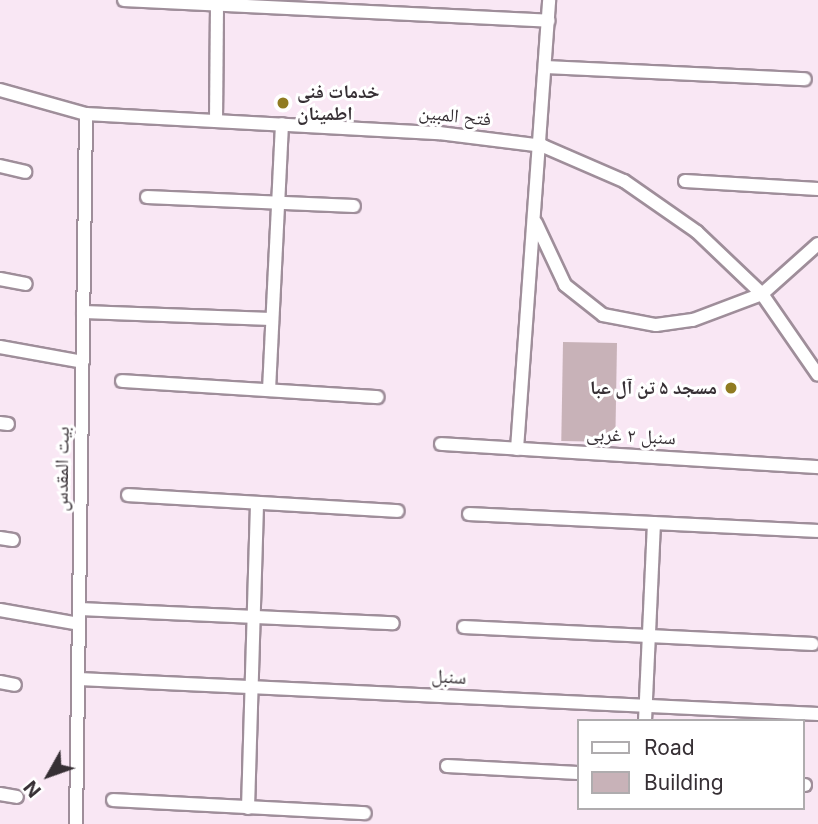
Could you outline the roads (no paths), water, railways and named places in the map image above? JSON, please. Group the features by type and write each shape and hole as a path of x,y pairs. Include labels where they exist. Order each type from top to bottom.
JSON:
{"street":[{"path":"124,0 548,21"},
{"path":"517,449 543,146 549,0"},
{"path":"216,121 217,5"},
{"path":"546,67 805,79"},
{"name":"فتح المبین","path":"0,90 86,114 282,124 543,146 624,181 697,232 762,294 818,375"},
{"name":"بیت المقدس","path":"76,824 86,114"},
{"path":"269,390 282,124"},
{"path":"0,166 25,172"},
{"path":"685,181 818,189"},
{"path":"147,197 354,206"},
{"path":"536,223 565,285 603,315 656,325 693,320 762,294 818,244"},
{"path":"0,279 26,284"},
{"path":"83,312 272,319"},
{"path":"0,348 83,362"},
{"path":"122,381 377,397"},
{"name":"سنبل ۲ غربی","path":"441,444 818,467"},
{"path":"128,495 398,511"},
{"path":"248,808 257,504"},
{"path":"469,514 818,531"},
{"path":"645,719 653,523"},
{"path":"79,609 393,623"},
{"path":"0,610 79,624"},
{"path":"464,627 813,644"},
{"name":"سنبل","path":"79,679 818,714"},
{"path":"0,682 15,685"},
{"path":"447,766 576,773"},
{"path":"0,794 16,797"},
{"path":"113,800 365,813"}],"place":[{"name":"خدمات فنی اطمینان","path":"283,103"},
{"name":"مسجد ۵ تن آل عبا","path":"731,388"}]}
